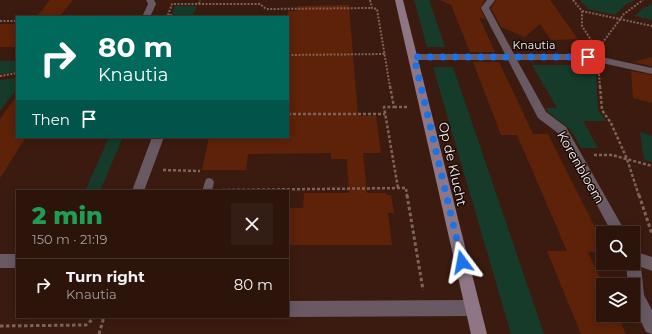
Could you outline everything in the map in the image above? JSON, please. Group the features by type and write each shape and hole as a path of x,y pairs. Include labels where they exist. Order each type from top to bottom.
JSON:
{"street":[{"path":"146,16 152,4 150,0"},
{"name":"Op de Klucht","path":"399,0 414,57 479,334"},
{"name":"Korenbloem","path":"491,0 485,8 510,57 542,115 562,130 615,226"},
{"name":"Knautia","path":"414,57 588,57 598,54 652,71"},
{"path":"138,190 158,138"},
{"path":"640,260 652,264"},
{"path":"0,261 16,261"},
{"path":"634,270 637,296 652,326"},
{"path":"289,309 473,308"}],"path":[{"path":"198,4 200,0"},
{"path":"370,0 372,8"},
{"path":"573,0 582,11 652,26"},
{"path":"598,54 619,19 631,7 643,0"},
{"path":"172,16 168,15 172,4 260,4 266,9 377,8 394,107 384,107 398,188"},
{"path":"582,11 582,26 598,54 602,110 611,122 627,159 652,234"},
{"path":"0,21 16,21"},
{"path":"289,55 385,54"},
{"path":"0,76 16,73"},
{"path":"289,114 386,114"},
{"path":"575,154 612,155 652,166"},
{"path":"146,170 203,171 208,188 406,188 426,309"},
{"path":"0,326 86,325 94,318"},
{"path":"99,334 104,318"}],"green space":[{"path":"414,0 429,0 445,47 427,47"},
{"path":"580,0 635,0 625,5 615,15 588,9"},
{"path":"652,4 652,20 635,16 642,9"},
{"path":"175,6 197,6 192,16 174,16 175,14 172,14"},
{"path":"579,59 595,59 598,110 606,121 583,121 598,148 581,148 570,129 548,112 546,108 557,108 532,65 583,65"},
{"path":"0,61 16,61 16,72 0,74"},
{"path":"433,67 453,67 544,334 511,334"},
{"path":"16,78 16,90 0,111 0,80"},
{"path":"640,132 652,136 652,162 644,160"},
{"path":"109,138 123,138 100,190 85,190"}],"building":[{"path":"50,0 73,0 60,16 37,16"},
{"path":"440,0 485,0 480,9 486,20 479,17 495,52 470,52 451,5"},
{"path":"496,0 550,0 578,39 551,40 540,24 525,37 501,27 491,8"},
{"path":"349,5 358,116 376,116 381,153 363,153 367,193 386,193 386,195 391,195 394,213 388,213 392,245 289,245 289,208 303,208 304,193 349,193 347,159 331,159 331,153 248,154 246,170 202,170 209,138 289,138 290,33 288,11 297,11 297,6"},
{"path":"0,24 16,24 16,47 0,47"},
{"path":"652,57 652,66 633,62"},
{"path":"473,62 499,62 533,134 548,134 596,229 596,252 588,252 600,278 596,278 596,322 620,322 626,334 581,334 547,251 567,251 517,135 501,135"},
{"path":"631,71 652,75 652,103 633,98"},
{"path":"16,96 16,138 25,138 0,178 0,119"}],"route":[{"path":"462,262 414,57 588,57"}]}
